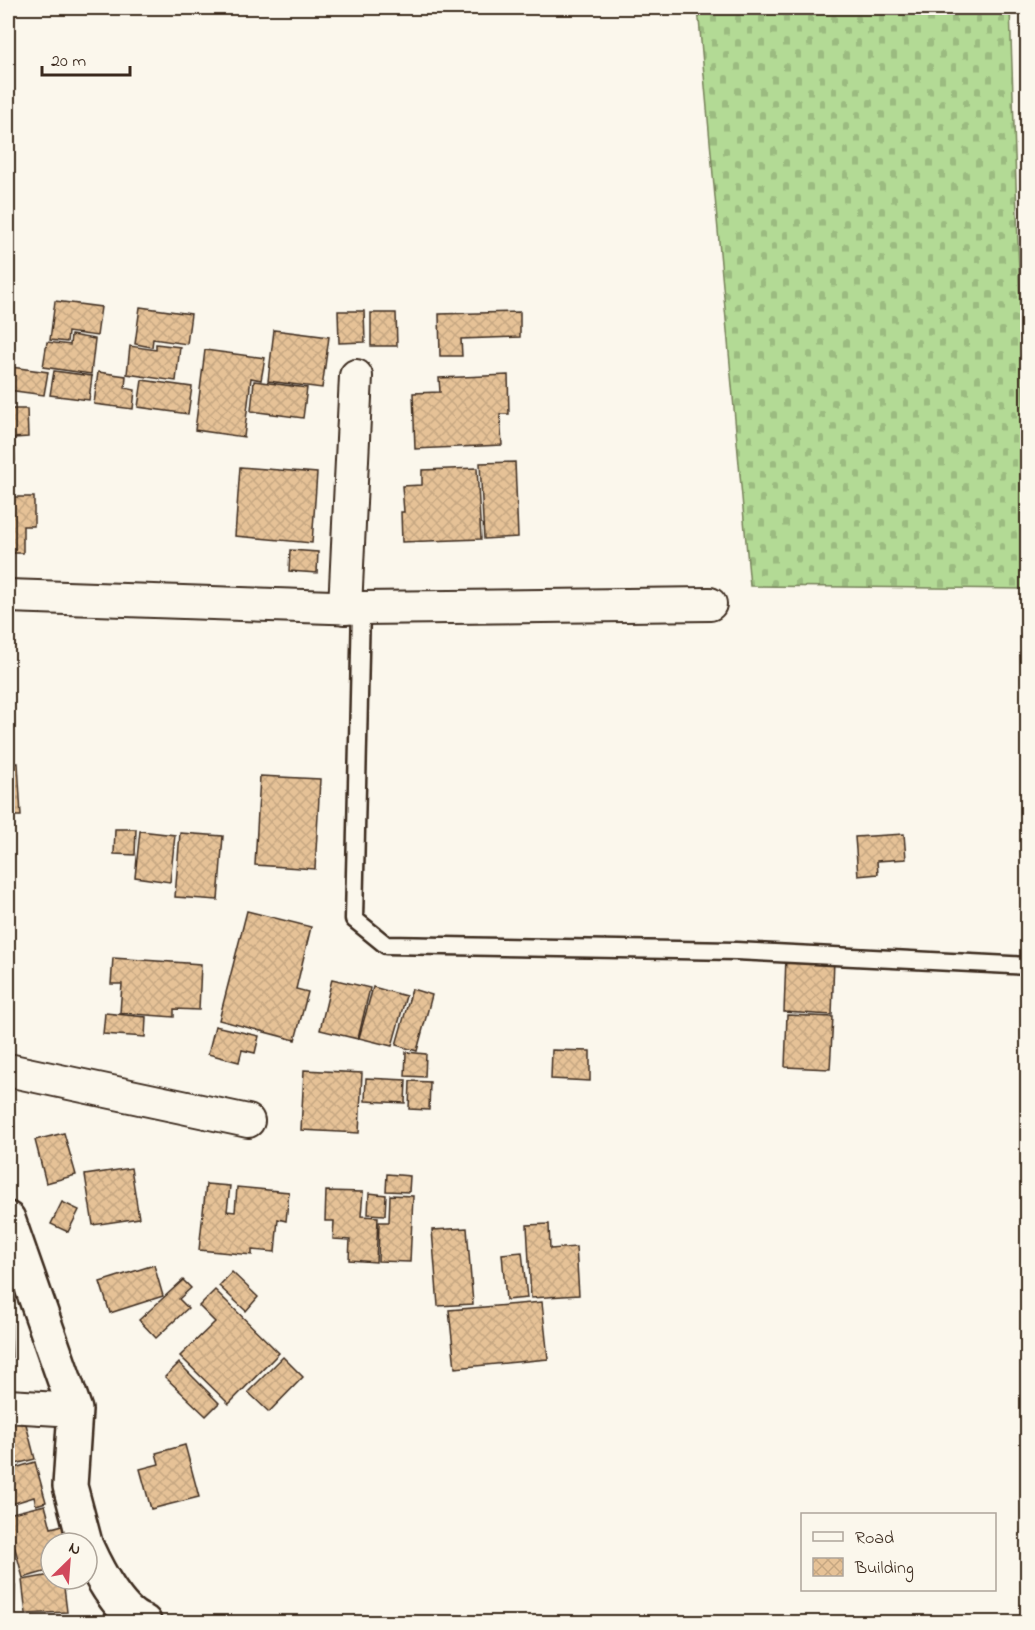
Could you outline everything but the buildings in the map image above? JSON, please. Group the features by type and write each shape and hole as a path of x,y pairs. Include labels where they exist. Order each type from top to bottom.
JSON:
{"street":[{"path":"353,608 356,376"},
{"path":"8,596 353,608 710,604"},
{"path":"8,1070 248,1120"},
{"path":"8,1219 75,1410 70,1486 82,1531"},
{"path":"8,1406 75,1410"},
{"path":"99,1574 102,1581 136,1620 144,1623"}],"lane":[{"path":"353,608 354,920 386,945 736,951 1028,966"}],"green space":[{"path":"698,8 1010,8 1027,507 1027,589 750,586"}]}
